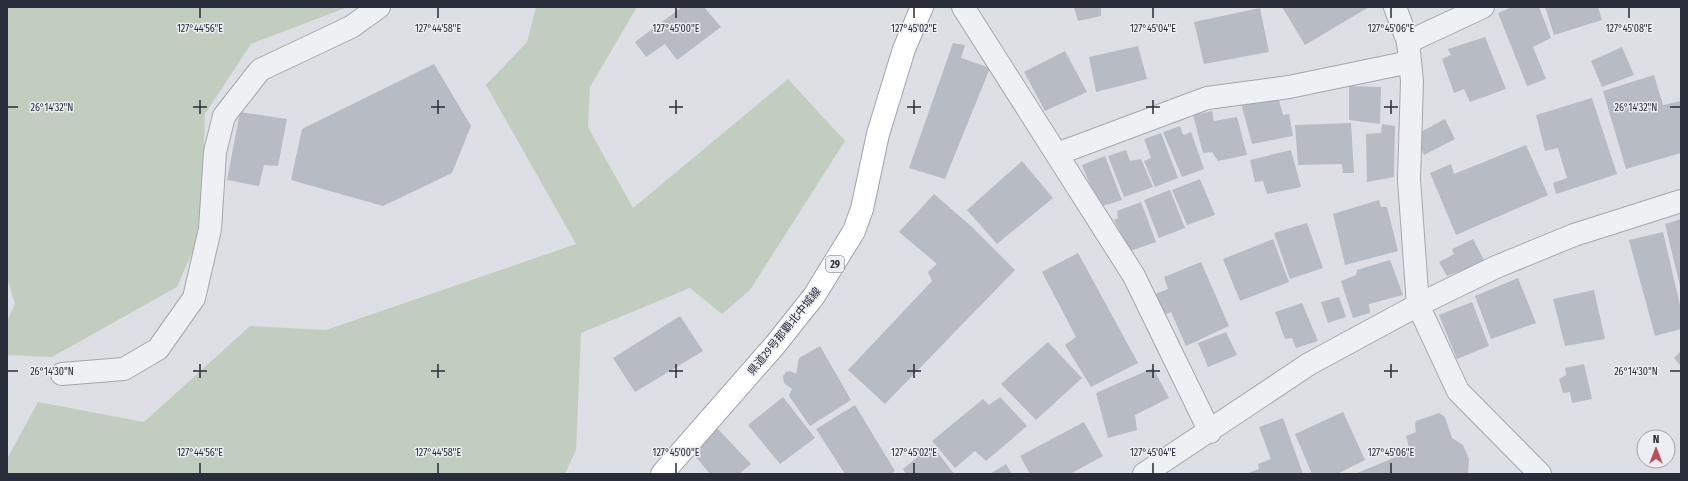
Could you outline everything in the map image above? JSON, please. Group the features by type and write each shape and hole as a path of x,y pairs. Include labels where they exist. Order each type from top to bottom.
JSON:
{"main road":[{"name":"県道29号那覇北中城線","path":"662,474 775,346 834,266 854,231 862,209 878,134 893,84 904,49 922,7"}],"street":[{"path":"62,374 124,369 158,349 194,298 210,229 215,152 224,116 260,70 351,27 379,7"},
{"path":"964,7 1134,276 1210,432"},
{"path":"1395,7 1409,52 1412,81 1409,180 1418,305 1458,391 1540,474"},
{"path":"1058,154 1207,98 1289,87 1409,52 1483,7"},
{"path":"1144,474 1210,432 1309,364 1418,305 1496,266 1574,235 1681,201"}],"green space":[{"path":"9,7 348,7 251,44 205,114 202,230 177,287 52,357 7,355 7,321 15,304 7,278 7,10"},
{"path":"536,7 637,7 590,87 588,127 633,208 788,79 845,141 750,290 722,314 690,288 581,333 576,450 565,474 7,474 7,459 38,402 144,422 250,326 326,330 576,244 486,85 527,42"}],"building":[{"path":"682,7 704,7 721,27 677,60 665,44 646,57 635,42"},
{"path":"1074,7 1101,7 1101,16 1078,21"},
{"path":"1282,7 1369,7 1305,45"},
{"path":"1512,7 1539,7 1551,38 1533,47 1546,79 1527,86 1498,13"},
{"path":"1545,7 1598,7 1602,20 1554,35"},
{"path":"1260,8 1269,52 1204,64 1194,22"},
{"path":"1485,37 1506,89 1470,102 1464,89 1454,93 1442,59 1451,55 1448,49"},
{"path":"953,43 965,45 961,58 990,68 945,179 909,168"},
{"path":"1138,46 1147,79 1096,92 1089,57"},
{"path":"1622,47 1634,75 1602,87 1591,61"},
{"path":"1065,51 1087,92 1045,111 1024,72"},
{"path":"434,64 471,126 452,173 383,206 291,180 302,129"},
{"path":"1654,75 1663,105 1681,101 1681,153 1626,169 1603,91"},
{"path":"1349,86 1381,87 1380,124 1349,120"},
{"path":"1277,93 1283,115 1289,114 1293,136 1252,144 1241,103"},
{"path":"1592,98 1617,174 1556,194 1553,183 1567,178 1558,148 1545,151 1536,115"},
{"path":"1212,111 1214,121 1237,117 1247,155 1218,161 1212,152 1203,153 1193,115"},
{"path":"240,112 287,119 278,166 264,165 259,186 227,180"},
{"path":"1445,119 1455,139 1424,155 1418,141 1419,133"},
{"path":"1351,123 1354,173 1343,173 1342,164 1298,165 1295,125"},
{"path":"1382,124 1395,126 1394,177 1367,182 1366,134 1381,133"},
{"path":"1180,126 1183,135 1191,132 1204,169 1182,177 1163,132"},
{"path":"1161,133 1178,178 1155,187 1144,161 1151,158 1144,139"},
{"path":"1526,145 1548,195 1456,235 1430,173 1451,164 1454,174"},
{"path":"1126,150 1130,161 1141,159 1153,187 1124,197 1108,156"},
{"path":"1291,150 1301,187 1267,194 1263,181 1255,182 1250,160"},
{"path":"1105,156 1122,200 1099,207 1082,165"},
{"path":"1022,161 1053,198 997,244 967,210"},
{"path":"1200,179 1215,215 1187,225 1172,190"},
{"path":"1170,190 1185,228 1159,238 1144,200"},
{"path":"934,194 972,227 1015,270 885,404 848,370 932,281 928,272 937,264 899,232"},
{"path":"1379,200 1381,207 1387,207 1398,251 1345,265 1333,214"},
{"path":"1141,202 1156,242 1130,251 1114,220 1118,218 1117,211"},
{"path":"1681,219 1681,286 1680,286 1665,224"},
{"path":"1307,223 1323,268 1290,279 1274,233"},
{"path":"1663,232 1681,309 1681,329 1655,336 1629,240"},
{"path":"1273,239 1289,282 1240,301 1223,259"},
{"path":"1473,239 1485,262 1447,276 1439,262 1454,254 1452,249"},
{"path":"1078,253 1138,363 1091,387 1065,345 1076,337 1042,272"},
{"path":"1390,260 1403,295 1369,304 1370,313 1353,318 1341,281 1356,275 1357,270"},
{"path":"1201,262 1229,326 1186,346 1171,312 1163,316 1153,295 1168,289 1164,277"},
{"path":"1518,278 1536,323 1491,339 1475,296"},
{"path":"1594,290 1605,339 1565,346 1553,299"},
{"path":"1339,297 1346,317 1328,323 1321,302"},
{"path":"1472,302 1489,346 1457,359 1439,315"},
{"path":"1302,303 1318,341 1296,348 1292,338 1285,339 1275,312"},
{"path":"680,316 703,351 635,392 613,358"},
{"path":"1226,332 1237,355 1208,367 1198,343"},
{"path":"1048,342 1082,378 1036,420 1001,384"},
{"path":"820,346 851,400 810,426 789,396 792,389 784,383 783,376 786,372 790,371 796,374 799,358"},
{"path":"1681,351 1681,366 1674,358"},
{"path":"1584,364 1592,399 1572,403 1570,392 1563,393 1559,379 1566,375 1565,368"},
{"path":"1153,368 1169,398 1135,415 1137,430 1108,438 1096,393"},
{"path":"783,397 815,438 780,464 748,425"},
{"path":"1000,397 1027,426 986,461 975,451 955,468 932,441 983,399 989,405"},
{"path":"855,405 895,471 890,474 845,474 816,429"},
{"path":"1343,412 1365,460 1337,474 1312,474 1295,434"},
{"path":"1439,413 1445,417 1452,438 1463,445 1469,459 1468,474 1355,474 1410,451 1406,436 1416,432 1416,421"},
{"path":"1283,418 1303,474 1245,474 1259,469 1258,464 1271,459 1259,427"},
{"path":"1084,422 1103,456 1070,474 1030,474 1020,456"},
{"path":"717,428 751,464 739,474 710,474 691,451"},
{"path":"932,445 954,474 906,474 903,469"},
{"path":"1006,464 1012,474 990,474"}]}
